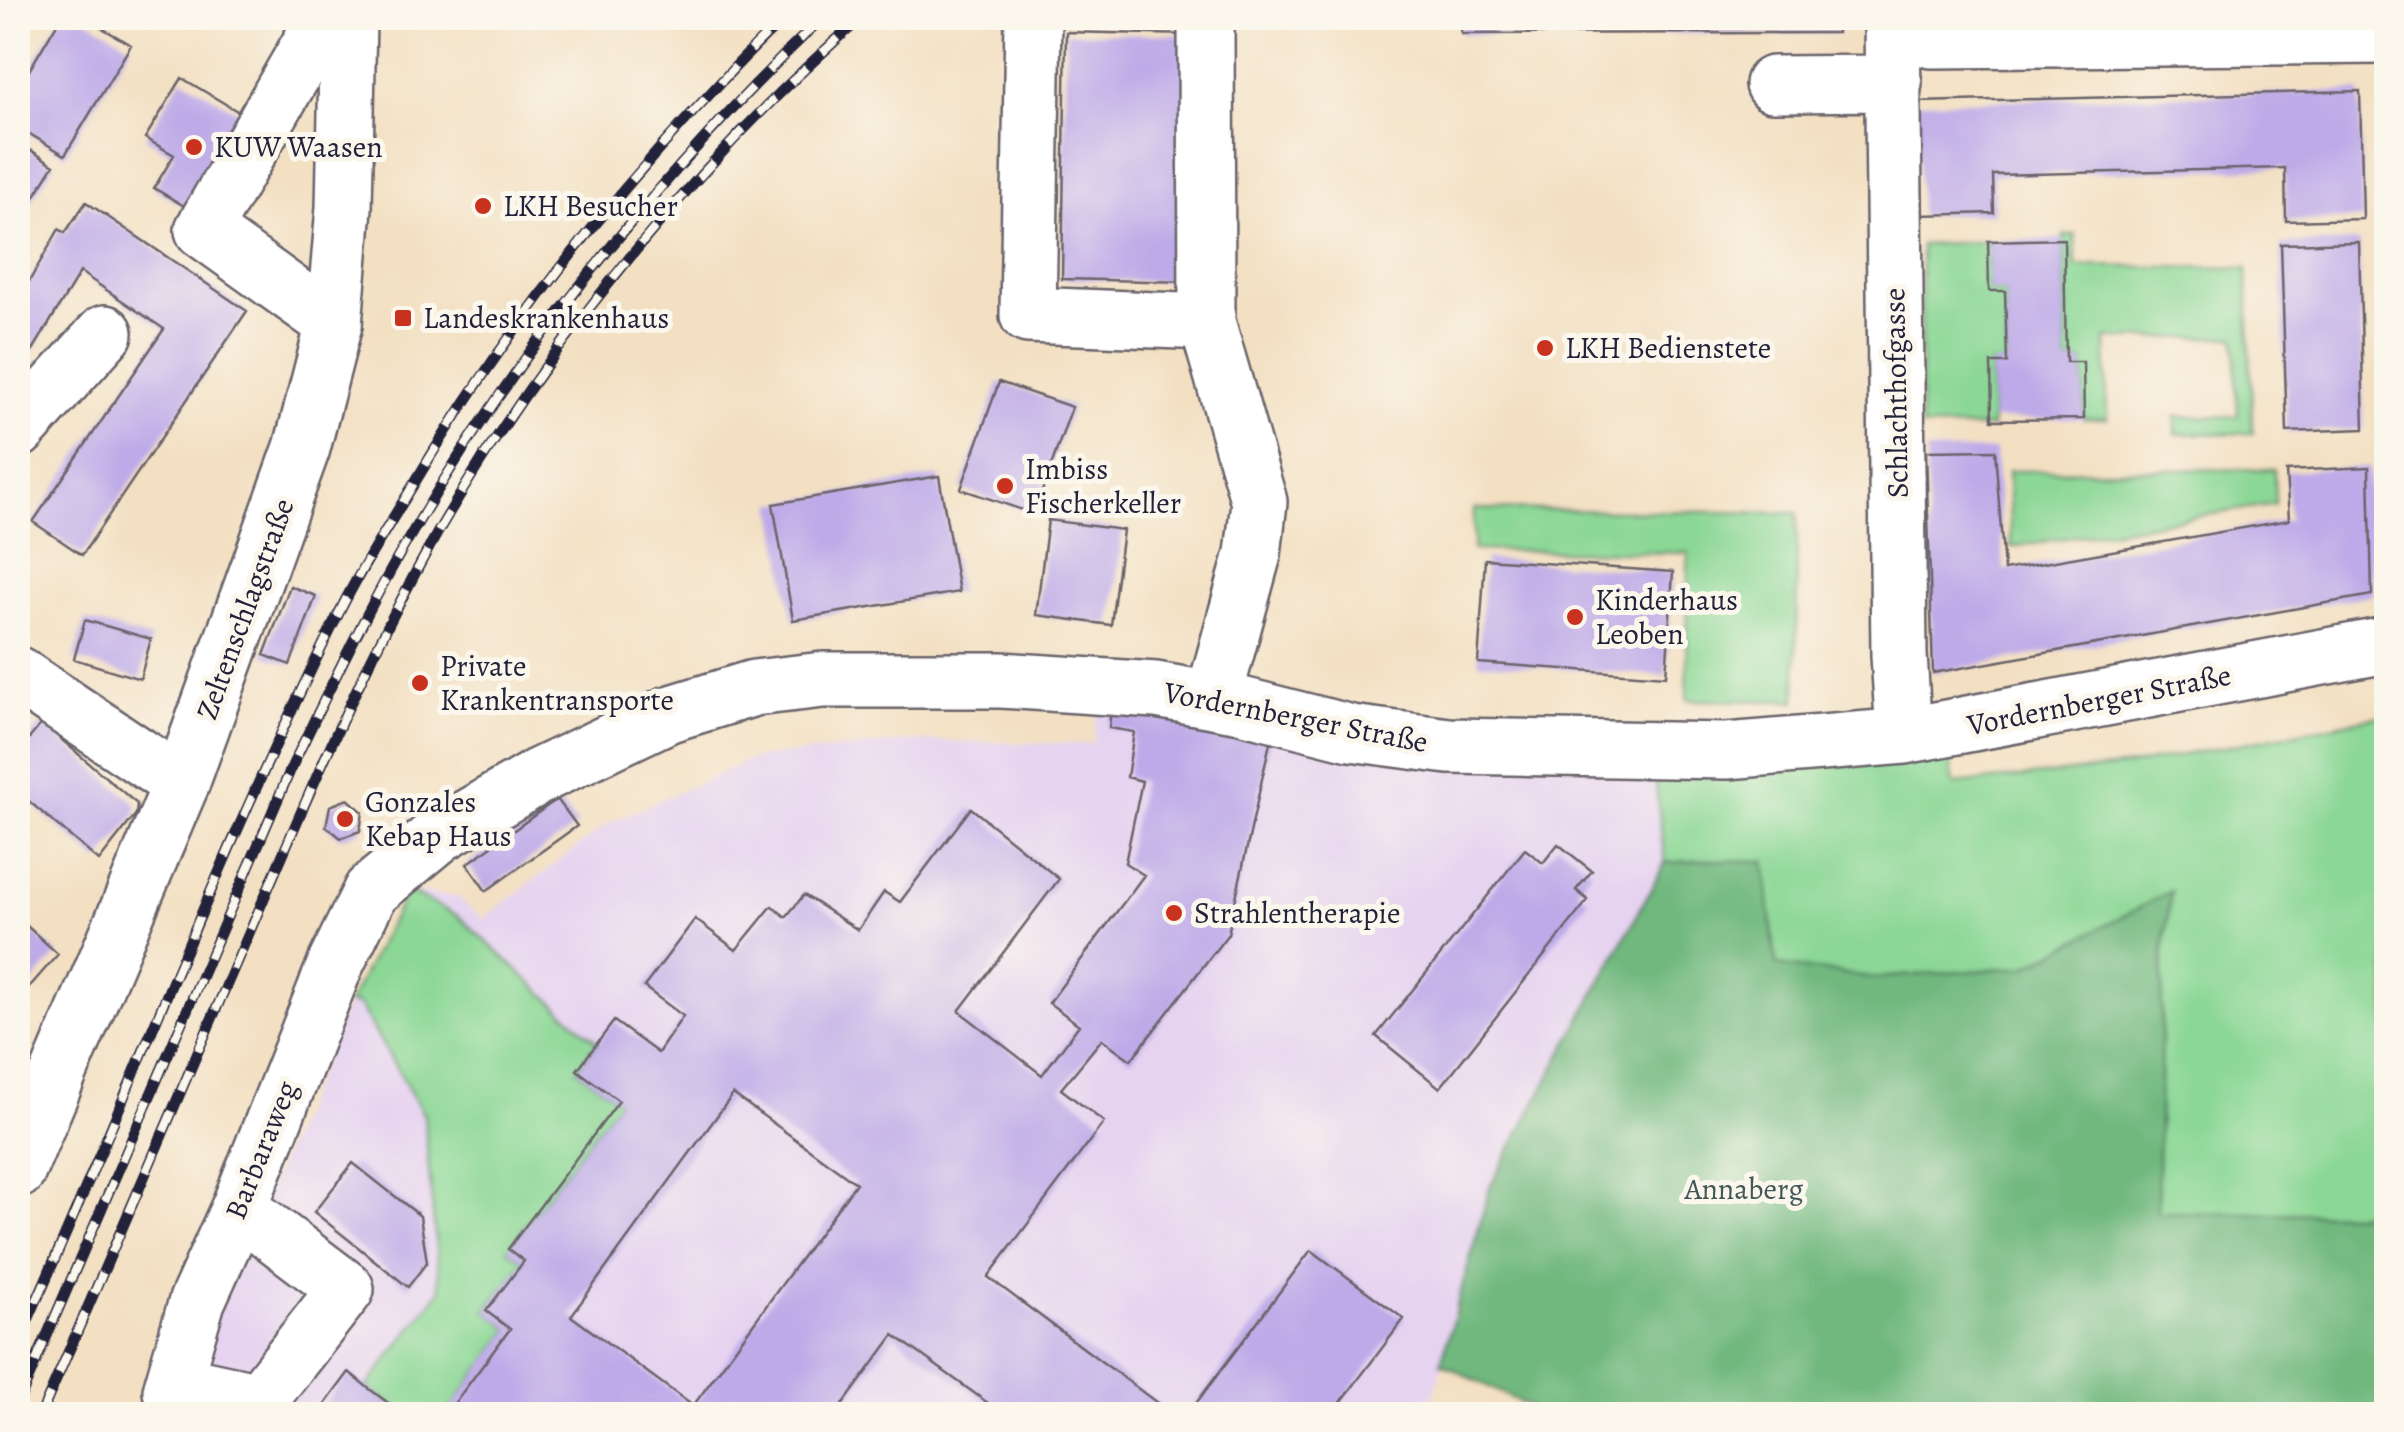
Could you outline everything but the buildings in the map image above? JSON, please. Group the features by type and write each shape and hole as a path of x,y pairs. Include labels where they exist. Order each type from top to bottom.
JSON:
{"street":[{"path":"326,18 203,230 334,324"},
{"name":"Zeltenschlagstraße","path":"18,1170 181,784 297,464 334,324 344,208 348,18"},
{"path":"1033,18 1028,315 1206,322"},
{"path":"1206,18 1206,322 1259,502 1253,554 1213,700"},
{"path":"1773,67 1903,47 2386,36"},
{"name":"Schlachthofgasse","path":"1903,47 1899,655 1904,736"},
{"path":"18,430 105,333"},
{"name":"Vordernberger Straße","path":"370,892 440,834 539,776 669,714 754,688 823,680 1001,680 1156,690 1351,732 1449,746 1727,751 1904,736 2386,646"},
{"path":"18,675 181,784"},
{"name":"Barbaraweg","path":"174,1403 197,1301 239,1208 336,963 370,892"},
{"path":"174,1403 199,1387 259,1400 346,1289 239,1208"}],"shaded area":[{"path":"1099,703 1655,776 1665,863 1490,1187 1429,1414 189,1414 180,1395 348,1003 407,891 458,897 483,919 609,823 755,758 916,741 1093,744"}],"green space":[{"path":"2064,235 2075,235 2076,266 2247,268 2253,433 2176,434 2176,417 2238,416 2235,337 2106,339 2107,419 2084,419 2083,362 2066,362"},
{"path":"1988,241 1989,291 2005,291 2007,363 1991,364 1992,428 1921,427 1921,245"},
{"path":"2274,469 2275,504 2011,547 2008,471"},
{"path":"1474,509 1797,513 1796,701 1687,700 1688,553 1473,550"},
{"path":"2386,715 2386,1212 2157,1213 2163,952 2171,892 2026,967 1876,978 1776,965 1765,862 1665,863 1655,776 1949,754 1954,784 2122,767"},
{"name":"Annaberg","path":"1765,861 1776,965 1876,978 2026,967 2171,891 2163,952 2157,1212 2386,1212 2386,1414 1544,1414 1441,1363 1490,1187 1665,863"},
{"path":"407,891 458,916 597,1042 577,1070 619,1101 508,1249 524,1261 486,1311 510,1329 450,1409 425,1416 396,1408 367,1387 440,1291 424,1115 359,1005 348,1003"}],"railway":[{"path":"18,1342 214,883 296,701 363,568 470,395 575,249 652,157 785,18"},
{"path":"18,1403 293,764 402,550 462,452 554,319 655,194 822,18"},
{"path":"41,1414 318,774 388,626 439,530 527,392 630,258 742,131 861,18"}],"place":[{"name":"KUW Waasen","path":"194,147"},
{"name":"LKH Besucher","path":"483,206"},
{"name":"Landeskrankenhaus","path":"403,318"},
{"name":"LKH Bedienstete","path":"1545,348"},
{"name":"Imbiss Fischerkeller","path":"1005,486"},
{"name":"Kinderhaus Leoben","path":"1575,617"},
{"name":"Private Krankentransporte","path":"420,683"},
{"name":"Gonzales Kebap Haus","path":"345,819"},
{"name":"Strahlentherapie","path":"1174,913"}]}
